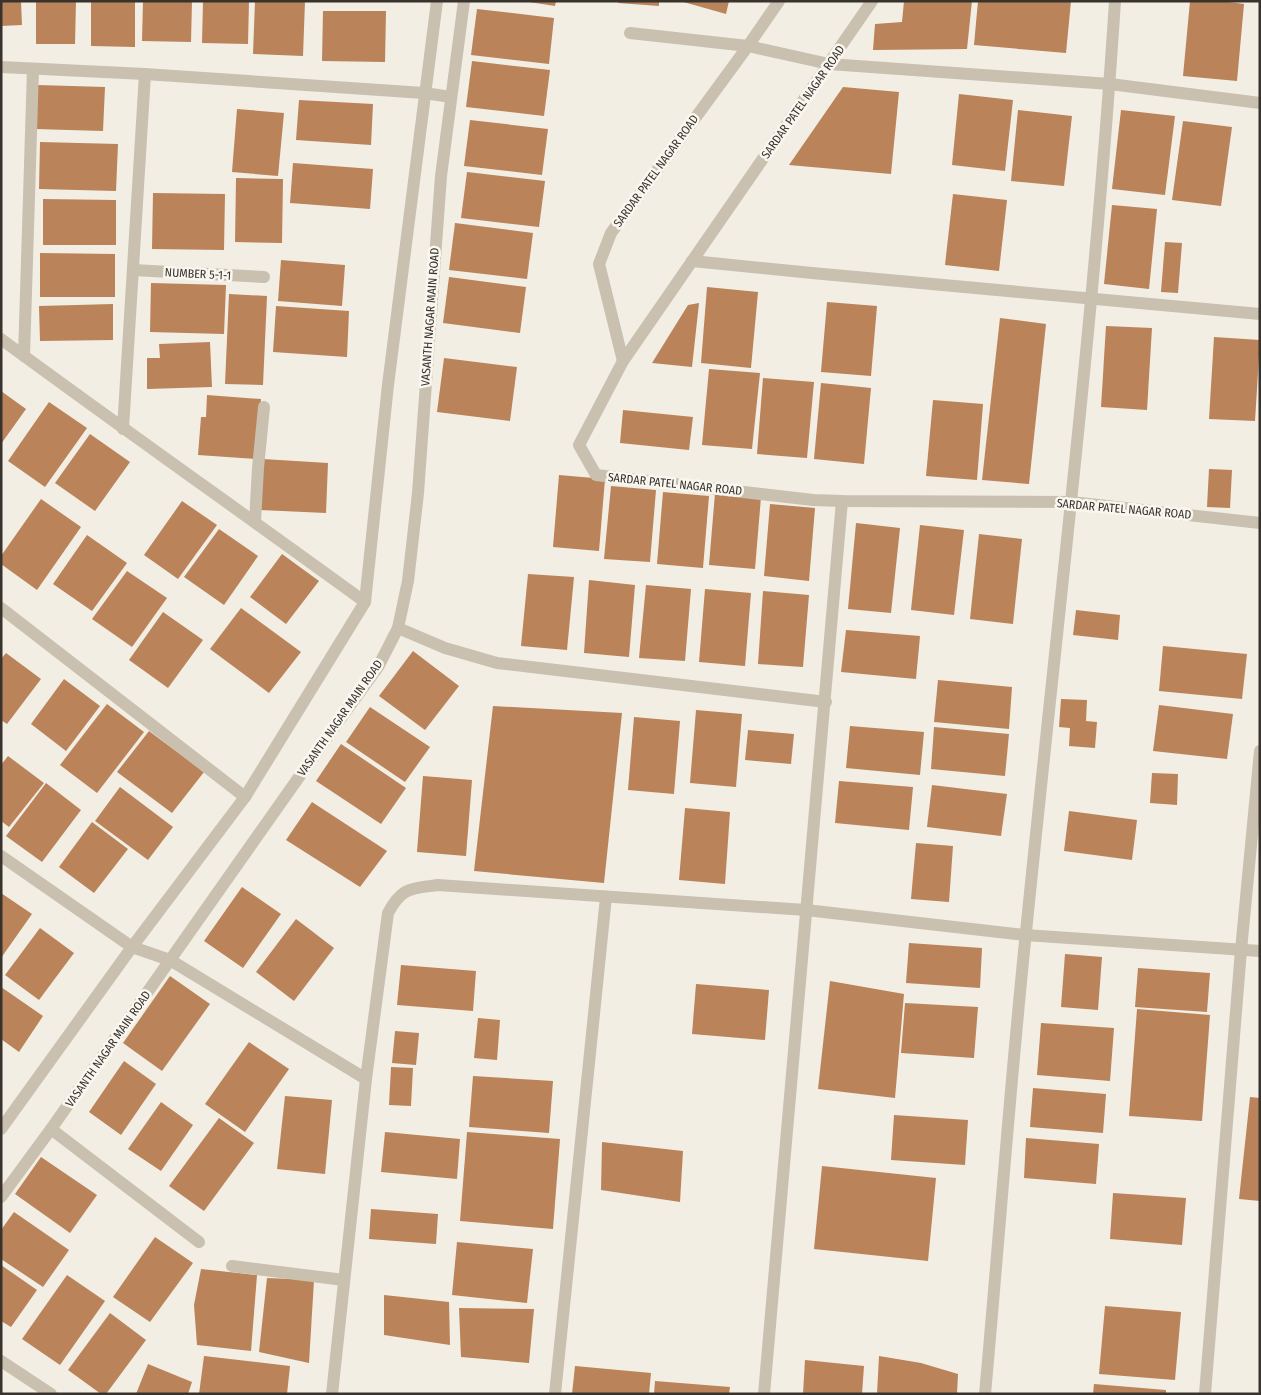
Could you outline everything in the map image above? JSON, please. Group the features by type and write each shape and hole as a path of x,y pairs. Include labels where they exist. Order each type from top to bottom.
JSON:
{"street":[{"path":"1,1129 132,947 245,796 364,602 389,375 437,1"},
{"name":"VASANTH NAGAR MAIN ROAD","path":"1,1197 378,667 398,628 408,581 418,493 441,176 464,1"},
{"name":"SARDAR PATEL NAGAR ROAD","path":"622,360 599,264 611,233 779,1"},
{"name":"SARDAR PATEL NAGAR ROAD","path":"872,1 622,360 579,445 596,476 813,500 1071,502 1260,523"},
{"path":"985,1394 1025,935 1071,502 1110,84 1115,1"},
{"path":"630,33 748,46 829,64 1110,84 1260,103"},
{"path":"1,67 145,74 424,93 451,97"},
{"path":"24,356 33,69"},
{"path":"123,429 145,74"},
{"path":"692,261 1260,314"},
{"name":"NUMBER 5-1-1","path":"133,270 264,277"},
{"path":"1,340 364,602"},
{"path":"255,522 264,407"},
{"path":"764,1394 826,702 842,501"},
{"path":"1,608 245,796"},
{"path":"398,628 445,648 498,663 826,702"},
{"path":"1205,1394 1241,950 1260,751"},
{"path":"1,856 132,947 170,960 366,1079"},
{"path":"332,1394 366,1079 388,913 394,901 407,889 438,885 806,910 1025,935 1260,951"},
{"path":"555,1394 606,897"},
{"path":"51,1129 199,1242"},
{"path":"232,1266 344,1280"},
{"path":"1,1361 51,1394"}],"building":[{"path":"1,1 21,1 22,25 1,26"},
{"path":"36,1 76,1 75,44 36,44"},
{"path":"91,1 135,1 135,47 91,46"},
{"path":"143,1 192,1 191,42 142,41"},
{"path":"203,1 249,1 248,44 202,43"},
{"path":"255,1 305,1 303,56 253,54"},
{"path":"529,1 556,1 555,6"},
{"path":"619,1 659,1 659,6 618,3"},
{"path":"680,1 729,1 726,14"},
{"path":"904,1 972,1 967,49 873,50 875,24 902,22"},
{"path":"978,1 1071,1 1066,53 974,45"},
{"path":"1190,1 1222,1 1244,4 1237,81 1183,76"},
{"path":"477,9 554,18 549,64 471,55"},
{"path":"323,11 386,11 385,62 322,61"},
{"path":"472,61 550,70 544,116 466,107"},
{"path":"37,85 105,87 103,131 35,129"},
{"path":"843,87 899,92 891,174 789,165"},
{"path":"959,94 1013,100 1005,171 952,165"},
{"path":"299,100 373,104 371,145 296,140"},
{"path":"237,109 284,113 278,176 232,172"},
{"path":"1018,110 1072,116 1064,186 1011,181"},
{"path":"1121,110 1175,116 1165,195 1112,189"},
{"path":"470,120 548,129 542,175 464,166"},
{"path":"1183,121 1232,127 1221,206 1172,200"},
{"path":"40,142 118,144 116,191 39,189"},
{"path":"293,163 373,169 370,209 290,203"},
{"path":"467,172 545,181 539,227 461,218"},
{"path":"236,178 283,179 282,243 235,242"},
{"path":"153,193 225,194 224,250 152,249"},
{"path":"953,194 1007,200 999,271 945,265"},
{"path":"43,199 116,200 116,245 43,245"},
{"path":"1112,205 1157,209 1149,289 1104,284"},
{"path":"455,223 533,233 527,279 449,270"},
{"path":"1165,242 1182,243 1178,293 1161,292"},
{"path":"40,253 115,254 115,297 40,297"},
{"path":"281,260 345,265 342,306 278,301"},
{"path":"449,277 526,287 520,333 443,323"},
{"path":"151,283 226,285 224,334 150,332"},
{"path":"707,287 758,292 751,368 701,363"},
{"path":"229,294 267,296 263,385 225,384"},
{"path":"827,302 877,306 871,376 821,372"},
{"path":"699,303 692,367 652,363 688,305"},
{"path":"113,304 113,340 40,341 39,306"},
{"path":"276,306 349,311 347,357 273,352"},
{"path":"1000,318 1046,324 1029,484 982,480"},
{"path":"1106,326 1152,328 1147,410 1101,407"},
{"path":"1214,337 1260,340 1255,421 1209,419"},
{"path":"210,342 212,387 147,389 147,358 160,358 159,344"},
{"path":"444,358 517,367 510,421 437,412"},
{"path":"709,369 760,373 752,449 702,445"},
{"path":"763,378 814,382 807,458 757,454"},
{"path":"821,383 871,388 864,464 814,459"},
{"path":"1,391 26,409 1,444"},
{"path":"207,395 261,399 256,459 198,455 201,417 206,417"},
{"path":"933,400 983,404 977,480 926,476"},
{"path":"49,402 87,428 45,487 8,461"},
{"path":"623,410 693,417 689,450 620,443"},
{"path":"90,434 130,462 95,511 55,483"},
{"path":"263,459 328,463 326,513 260,510"},
{"path":"1209,469 1232,470 1230,508 1207,507"},
{"path":"559,475 605,479 599,551 553,547"},
{"path":"611,486 656,490 650,562 604,559"},
{"path":"663,492 709,496 703,568 657,564"},
{"path":"715,493 761,497 755,569 709,565"},
{"path":"41,499 81,527 37,590 1,564 1,556"},
{"path":"182,501 217,525 178,579 144,555"},
{"path":"770,504 815,508 809,581 764,576"},
{"path":"856,523 900,528 891,613 848,609"},
{"path":"920,525 964,530 954,615 911,610"},
{"path":"219,529 258,556 224,605 184,577"},
{"path":"979,534 1022,539 1013,624 970,619"},
{"path":"87,535 127,563 92,611 53,584"},
{"path":"282,554 319,581 286,624 250,597"},
{"path":"127,571 167,598 132,647 92,619"},
{"path":"528,574 574,577 567,650 521,646"},
{"path":"589,580 635,585 629,657 584,653"},
{"path":"646,585 691,589 685,661 639,658"},
{"path":"705,589 751,593 745,666 699,662"},
{"path":"763,591 809,595 803,667 758,664"},
{"path":"241,608 301,652 269,693 210,649"},
{"path":"1076,610 1120,615 1118,640 1073,635"},
{"path":"163,612 203,640 168,688 129,660"},
{"path":"846,630 920,636 916,679 841,672"},
{"path":"1163,646 1247,654 1242,699 1159,691"},
{"path":"413,651 459,686 425,730 379,696"},
{"path":"6,653 41,679 7,724 1,720 1,659"},
{"path":"64,679 100,706 66,751 31,724"},
{"path":"938,680 1012,687 1009,729 934,722"},
{"path":"1061,699 1087,700 1086,721 1097,722 1095,748 1069,746 1070,728 1059,727"},
{"path":"107,704 144,732 97,793 60,765"},
{"path":"1159,705 1233,714 1227,759 1153,751"},
{"path":"493,706 622,713 604,883 474,871"},
{"path":"370,707 430,747 405,782 346,742"},
{"path":"696,710 742,714 736,787 690,783"},
{"path":"634,717 680,721 674,794 628,790"},
{"path":"850,726 924,732 920,775 846,768"},
{"path":"934,727 1009,734 1005,776 931,769"},
{"path":"748,730 794,734 791,764 745,760"},
{"path":"149,731 204,772 172,813 117,772"},
{"path":"341,744 406,788 381,824 316,781"},
{"path":"8,756 44,783 9,827 1,821 1,765"},
{"path":"1152,773 1178,774 1177,805 1150,803"},
{"path":"423,776 472,780 466,856 417,852"},
{"path":"839,781 913,787 909,830 835,823"},
{"path":"46,783 81,810 42,862 6,836"},
{"path":"932,785 1007,794 1001,836 927,827"},
{"path":"120,787 173,827 148,860 95,821"},
{"path":"312,802 387,851 360,887 286,840"},
{"path":"685,808 730,812 725,884 679,880"},
{"path":"1069,811 1137,820 1132,860 1064,851"},
{"path":"92,822 128,849 94,893 59,867"},
{"path":"916,843 953,846 949,902 911,899"},
{"path":"242,887 281,914 243,968 204,941"},
{"path":"1,893 32,914 1,958"},
{"path":"296,919 334,948 294,1001 256,972"},
{"path":"40,928 74,953 39,1000 5,975"},
{"path":"909,943 982,948 980,988 906,983"},
{"path":"1065,954 1102,957 1098,1010 1061,1007"},
{"path":"401,965 476,971 473,1011 397,1005"},
{"path":"1138,968 1210,973 1207,1012 1135,1007"},
{"path":"170,976 210,1004 162,1071 123,1043"},
{"path":"830,981 904,994 895,1098 818,1089"},
{"path":"696,984 769,990 765,1040 692,1034"},
{"path":"1,987 43,1016 19,1052 1,1039"},
{"path":"905,1003 978,1007 974,1058 901,1053"},
{"path":"1137,1009 1210,1015 1202,1121 1129,1116"},
{"path":"478,1018 500,1020 497,1060 474,1058"},
{"path":"1041,1023 1114,1028 1110,1081 1037,1075"},
{"path":"395,1031 419,1033 416,1065 392,1063"},
{"path":"249,1042 289,1069 245,1132 205,1104"},
{"path":"124,1061 156,1084 121,1135 89,1112"},
{"path":"391,1067 413,1068 411,1106 389,1105"},
{"path":"473,1076 553,1081 549,1133 469,1127"},
{"path":"1033,1088 1106,1094 1103,1133 1030,1127"},
{"path":"285,1096 332,1100 325,1174 277,1169"},
{"path":"1250,1097 1260,1098 1260,1201 1239,1199"},
{"path":"161,1102 193,1125 161,1171 128,1149"},
{"path":"894,1115 968,1120 965,1165 891,1160"},
{"path":"219,1118 254,1143 204,1211 169,1186"},
{"path":"385,1132 460,1139 457,1179 381,1172"},
{"path":"467,1132 560,1139 553,1229 460,1221"},
{"path":"1026,1138 1099,1144 1096,1184 1024,1178"},
{"path":"602,1142 683,1151 680,1202 601,1190"},
{"path":"41,1157 97,1195 70,1233 15,1194"},
{"path":"822,1166 936,1178 928,1261 814,1249"},
{"path":"1113,1193 1186,1198 1182,1245 1110,1239"},
{"path":"371,1209 438,1214 436,1244 369,1239"},
{"path":"14,1212 69,1250 43,1287 1,1259 1,1230"},
{"path":"155,1237 193,1263 150,1322 113,1297"},
{"path":"457,1242 533,1249 527,1303 452,1295"},
{"path":"1,1265 37,1290 11,1327 1,1321"},
{"path":"201,1269 257,1275 251,1351 197,1345 194,1305"},
{"path":"67,1275 105,1301 60,1365 22,1339"},
{"path":"267,1278 314,1280 309,1363 259,1352"},
{"path":"384,1295 449,1302 450,1345 384,1335"},
{"path":"1105,1306 1181,1312 1175,1380 1099,1374"},
{"path":"459,1308 534,1309 529,1363 461,1357"},
{"path":"110,1313 146,1340 106,1394 101,1394 68,1370"},
{"path":"204,1356 290,1366 287,1394 199,1394"},
{"path":"879,1356 921,1363 958,1374 957,1394 877,1394"},
{"path":"805,1360 864,1366 862,1394 803,1394"},
{"path":"148,1364 192,1382 188,1394 136,1394"},
{"path":"575,1366 651,1373 649,1394 572,1394"},
{"path":"655,1381 730,1387 729,1394 654,1394"},
{"path":"1094,1384 1166,1390 1166,1394 1093,1394"}]}
